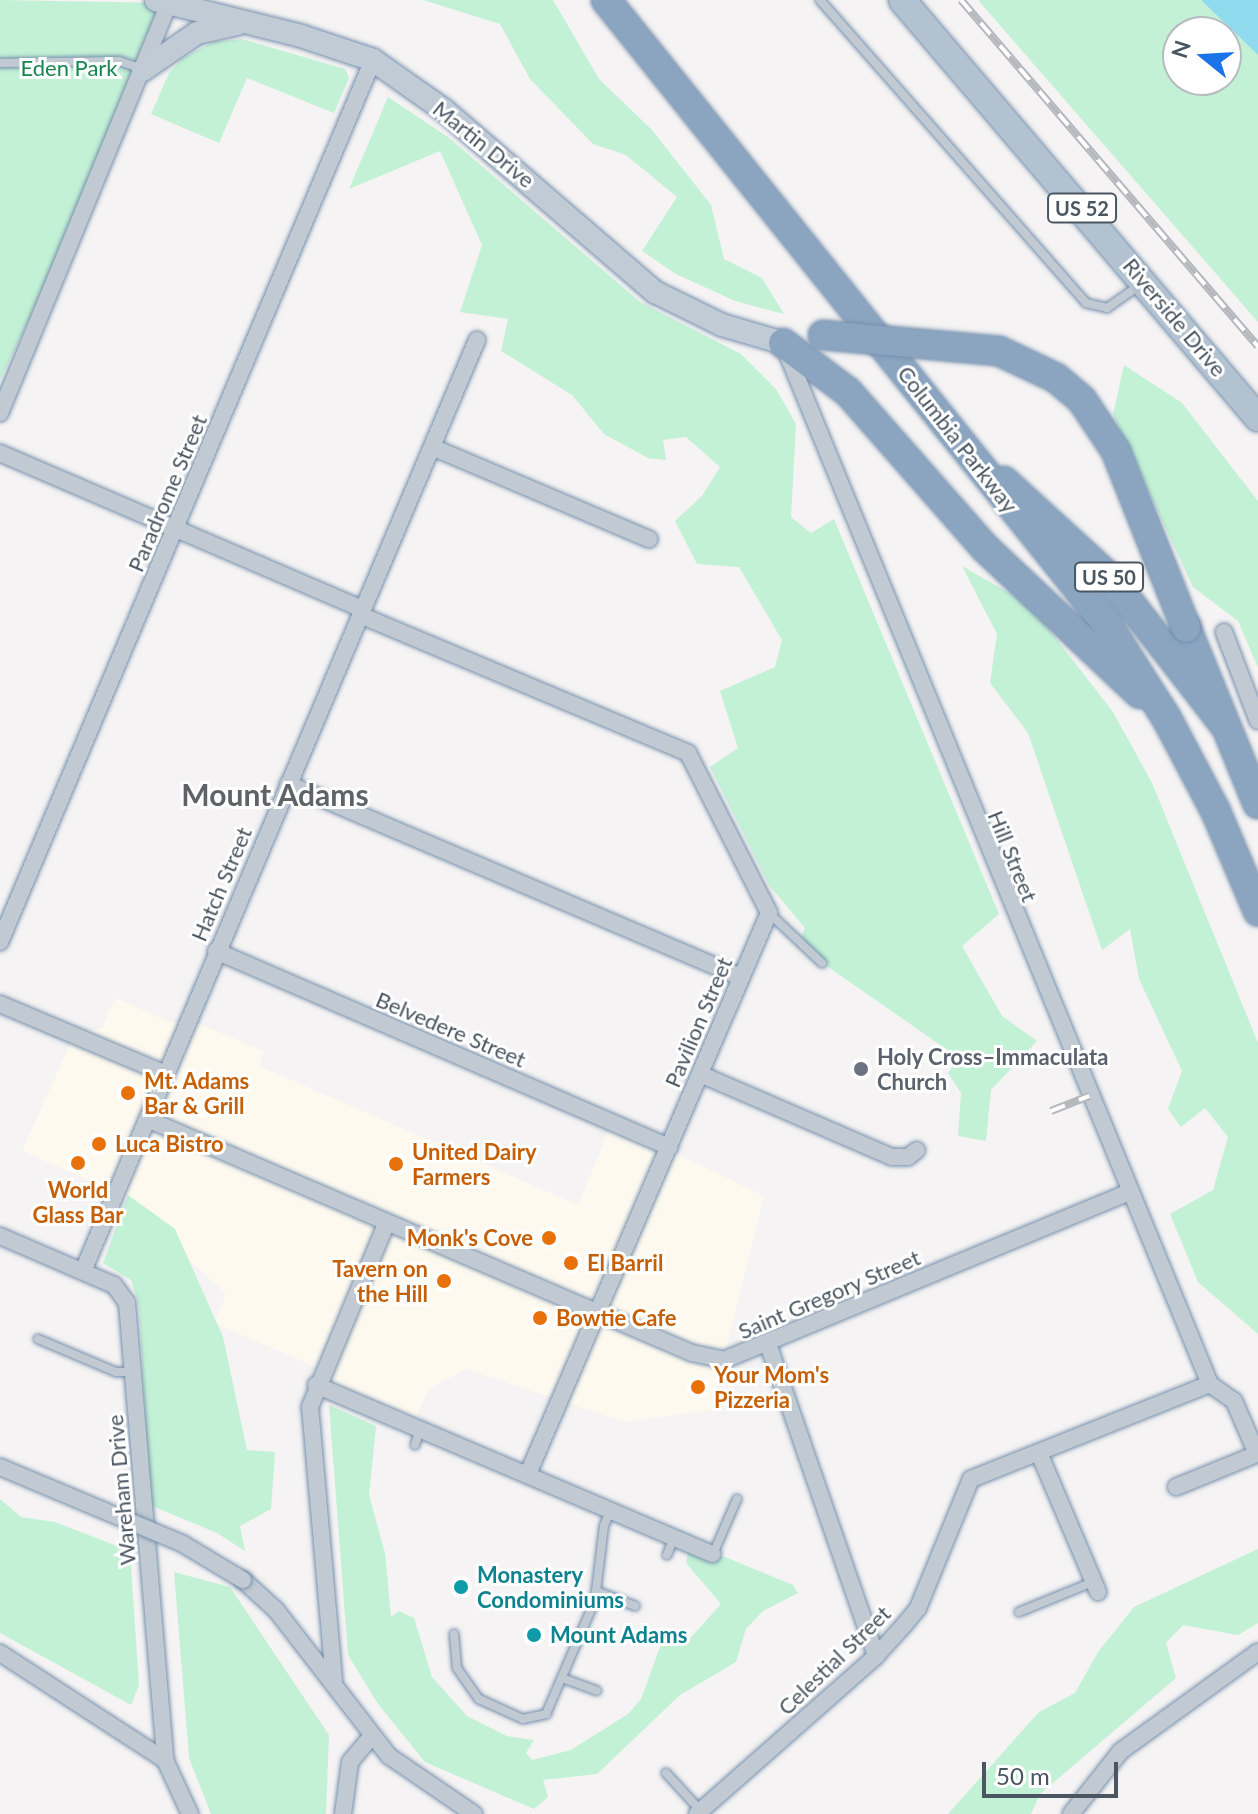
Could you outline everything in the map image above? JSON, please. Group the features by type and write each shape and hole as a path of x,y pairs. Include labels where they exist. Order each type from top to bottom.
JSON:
{"highway":[{"name":"Columbia Parkway","path":"606,0 780,211 1108,626 1167,719 1216,812 1258,911"},
{"path":"783,343 823,335 999,351 1056,378 1082,400 1116,451 1223,723"},
{"path":"783,343 848,392 984,547 1167,719"},
{"name":"US 50","path":"969,454 1039,508 1112,580 1223,723 1258,804"}],"main road":[{"name":"Riverside Drive","path":"902,0 1145,280 1258,418"}],"street":[{"name":"Martin Drive","path":"162,2 373,60 444,110 655,292 722,325 783,343"},
{"path":"0,413 143,70 162,2"},
{"path":"143,70 197,33 247,23"},
{"name":"Paradrome Street","path":"0,942 373,60"},
{"name":"Hatch Street","path":"83,1271 477,340"},
{"name":"Hill Street","path":"783,343 1210,1384"},
{"path":"432,447 649,539"},
{"path":"0,453 688,753 769,913"},
{"path":"1224,632 1258,721"},
{"path":"288,784 741,977"},
{"name":"Pavilion Street","path":"528,1474 769,913"},
{"name":"Belvedere Street","path":"216,951 669,1147"},
{"path":"0,1004 166,1074"},
{"path":"700,1074 892,1157 908,1157 917,1150"},
{"name":"Saint Gregory Street","path":"147,1119 597,1314 713,1359 733,1358 768,1344 1129,1192"},
{"path":"334,1680 310,1413 316,1385 386,1224"},
{"name":"Wareham Drive","path":"0,1236 83,1271 124,1295 165,1760 190,1814"},
{"path":"768,1344 876,1656"},
{"path":"1176,1487 1257,1455 1234,1401 1210,1384"},
{"name":"Celestial Street","path":"699,1812 876,1656 918,1608 971,1479 1210,1384"},
{"path":"316,1385 418,1438 528,1474 713,1554"},
{"path":"1039,1453 1096,1586"},
{"path":"0,1467 183,1544 243,1580 276,1610 334,1680 371,1737 464,1813"},
{"path":"1071,1814 1121,1751 1258,1652"},
{"path":"0,1653 165,1760"},
{"path":"343,1814 350,1762 371,1737"}],"lane":[{"path":"820,0 1086,303 1107,308 1145,280"},
{"path":"0,63 119,61 143,70"},
{"path":"769,913 822,963"},
{"path":"38,1339 116,1372 133,1372"},
{"path":"713,1554 737,1499"},
{"path":"454,1634 453,1651 465,1682 479,1699 510,1716 533,1720 546,1714 596,1591 611,1509"},
{"path":"667,1555 674,1537"},
{"path":"1019,1612 1096,1586"},
{"path":"596,1591 635,1606"},
{"path":"562,1678 597,1691"},
{"path":"666,1773 699,1812"}],"shaded area":[{"path":"115,998 170,1022 194,1022 264,1051 259,1066 578,1205 612,1122 764,1196 711,1410 624,1422 466,1369 429,1389 418,1412 420,1430 316,1385 323,1370 214,1323 226,1294 116,1192 22,1151 74,1035 102,1028"}],"green space":[{"name":"Eden Park","path":"0,0 169,3 120,129 0,380"},
{"path":"423,0 553,0 599,79 652,130 711,205 724,259 762,278 784,314 735,301 676,274 642,251 677,197 626,155 593,144 530,79 500,24"},
{"path":"978,0 1201,0 1218,16 1162,16 1162,96 1242,96 1242,40 1258,55 1258,322"},
{"path":"242,39 345,69 349,78 334,113 247,78 219,143 151,114 169,73 183,58 213,42"},
{"path":"388,97 448,137 640,302 741,354 776,389 796,424 791,517 811,533 834,519 999,914 962,946 1002,1016 1037,1041 991,1090 986,1141 958,1136 961,1093 948,1073 959,1058 798,946 805,928 769,885 710,767 738,748 720,691 775,667 782,640 739,567 697,564 675,521 702,496 720,467 686,437 663,440 666,460 648,458 604,434 572,395 501,351 508,319 460,312 482,245 440,151 349,189"},
{"path":"1124,365 1182,403 1258,501 1258,668 1238,621 1193,587 1113,415"},
{"path":"962,566 1030,605 1113,712 1152,783 1258,1043 1258,1334 1198,1282 1170,1214 1213,1190 1228,1137 1205,1108 1181,1127 1168,1109 1182,1071 1139,979 1130,929 1102,950 1028,733 990,683 997,634"},
{"path":"128,1195 175,1229 223,1337 247,1450 275,1452 271,1509 240,1526 245,1551 217,1533 150,1505 139,1305 131,1280 103,1263"},
{"path":"329,1405 376,1426 369,1495 385,1553 391,1617 399,1611 414,1618 432,1677 467,1716 507,1736 534,1740 526,1753 532,1760 571,1750 628,1714 641,1699 666,1631 685,1644 721,1604 686,1563 688,1552 725,1557 793,1585 798,1593 763,1611 746,1629 736,1662 680,1695 597,1774 543,1780 548,1797 534,1809 425,1762 378,1704 348,1655"},
{"path":"0,1499 21,1517 55,1522 130,1551 139,1685 131,1705 0,1633"},
{"path":"1258,1549 1258,1623 1238,1635 1183,1625 1166,1643 1176,1678 1040,1794 1031,1814 948,1814 1039,1712 1075,1693 1098,1652 1134,1607"},
{"path":"174,1572 230,1587 329,1735 326,1814 211,1814 189,1758"}],"water":[{"path":"1201,0 1258,0 1258,55 1242,40 1242,16 1218,16"}],"railway":[{"path":"961,0 1258,346"},
{"path":"1051,1111 1089,1096"}],"place":[{"name":"Holy Cross–Immaculata Church","path":"861,1069"},
{"name":"Mt. Adams Bar & Grill","path":"128,1093"},
{"name":"Luca Bistro","path":"99,1144"},
{"name":"World Glass Bar","path":"78,1163"},
{"name":"United Dairy Farmers","path":"396,1164"},
{"name":"Monk's Cove","path":"549,1238"},
{"name":"El Barril","path":"571,1263"},
{"name":"Tavern on the Hill","path":"444,1281"},
{"name":"Bowtie Cafe","path":"540,1318"},
{"name":"Your Mom's Pizzeria","path":"698,1387"},
{"name":"Monastery Condominiums","path":"461,1587"},
{"name":"Mount Adams","path":"534,1635"}],"district":[{"name":"Mount Adams","path":"275,794"}]}
